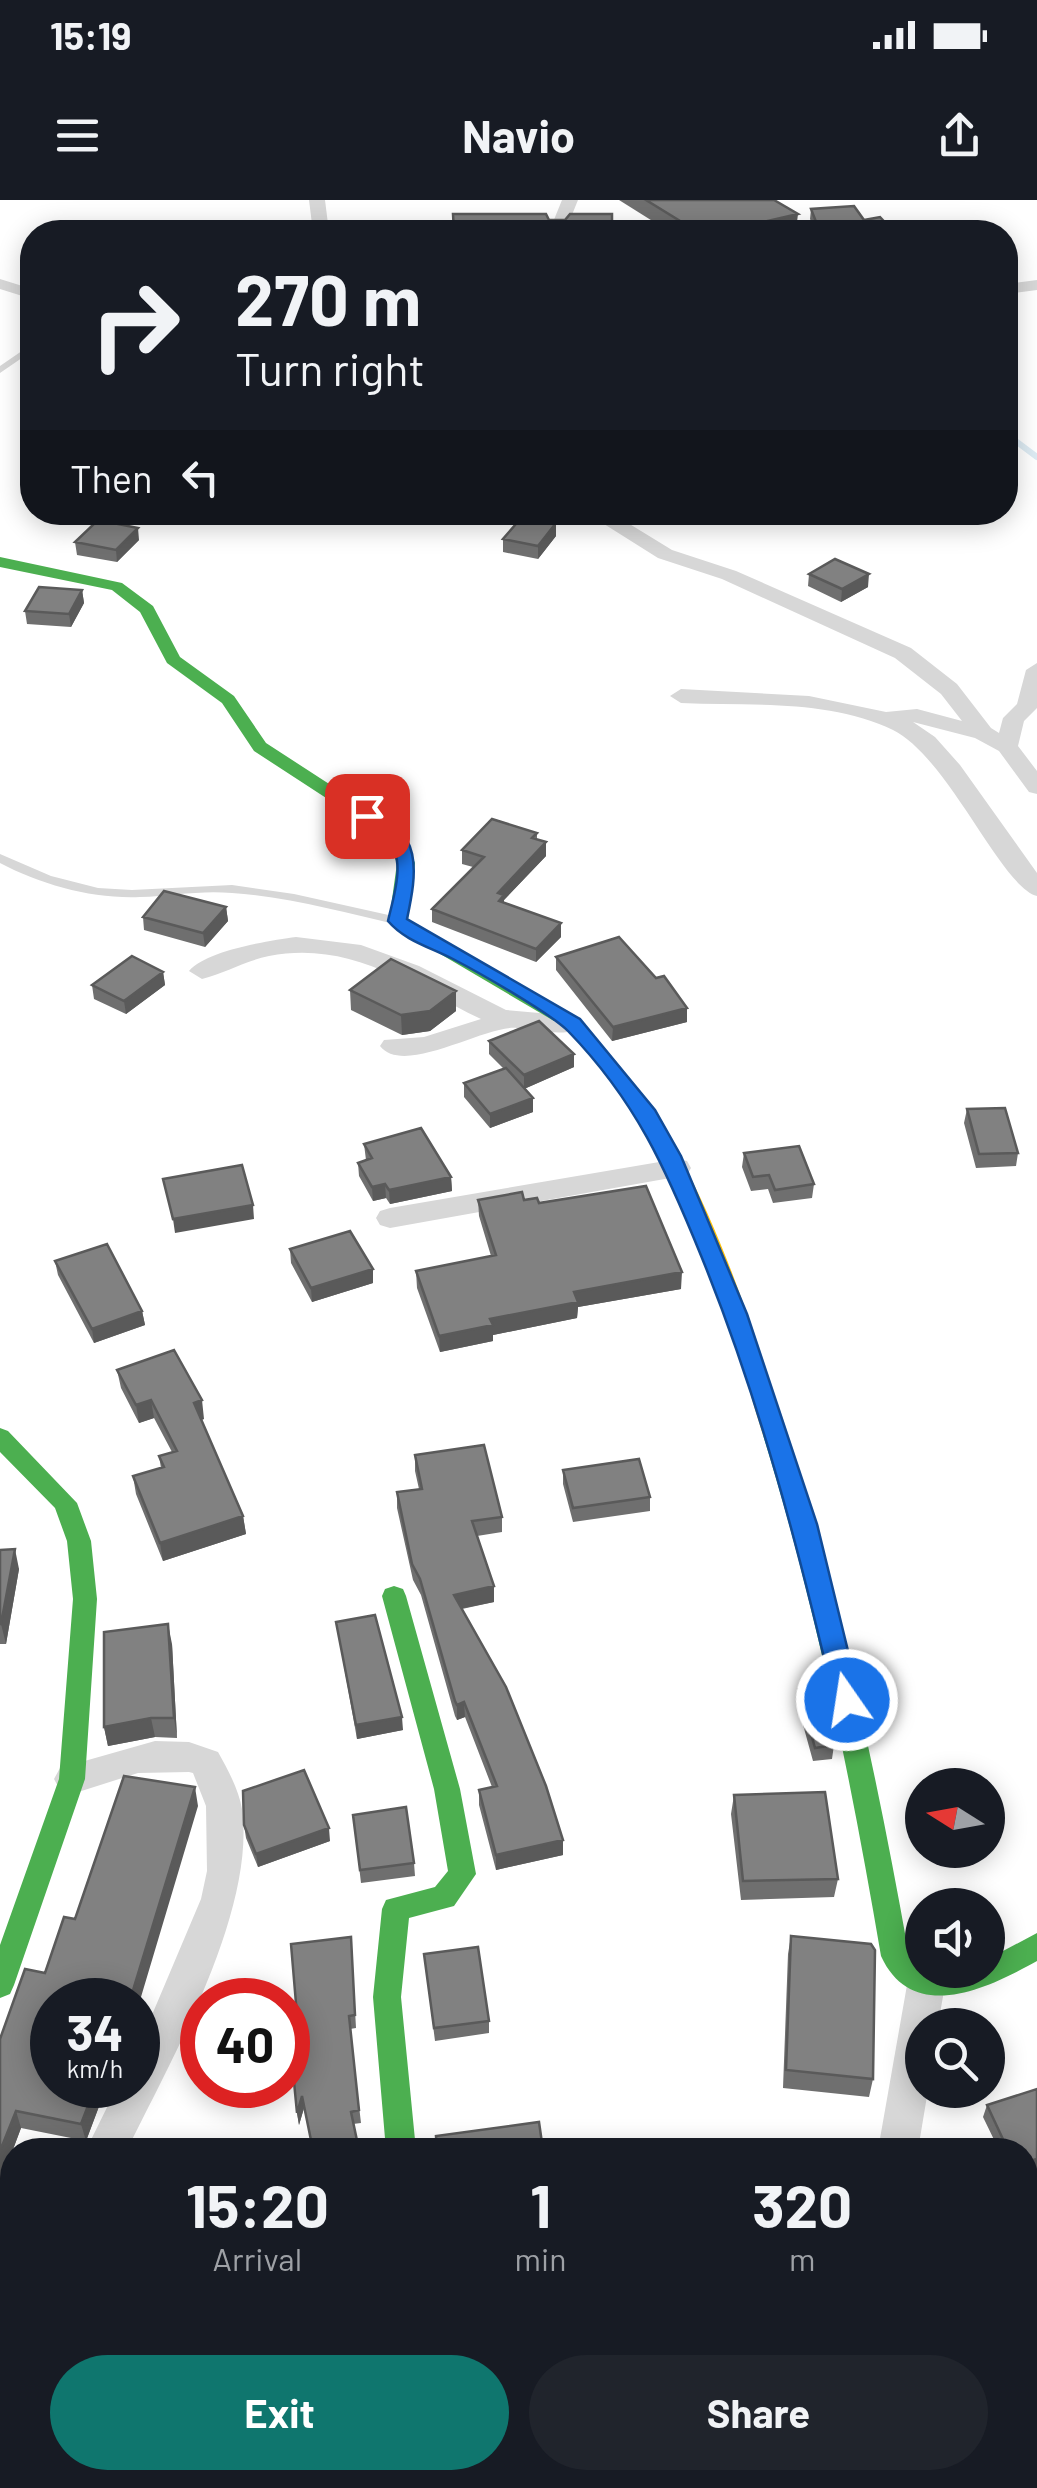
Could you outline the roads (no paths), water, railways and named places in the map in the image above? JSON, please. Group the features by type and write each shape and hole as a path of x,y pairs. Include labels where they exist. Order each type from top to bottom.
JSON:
{"street":[{"path":"616,525 665,554 729,575 892,646 949,688 984,733"},
{"path":"0,562 117,586 134,596 147,609 173,660 228,700 260,747 394,834 406,857 398,921 573,1024 644,1110 677,1168 736,1314 808,1534 865,1778 895,1956 905,1973"},
{"path":"1007,746 1014,718 1028,708 1037,670"},
{"path":"681,696 918,716 984,733 1007,746 1037,787"},
{"path":"877,714 925,740 962,780 983,818 1037,889"},
{"path":"202,971 252,950 336,946 398,966 508,1019 573,1024"},
{"path":"392,1046 426,1045 508,1019"},
{"path":"390,1218 677,1168"},
{"path":"0,1438 65,1503 79,1541 84,1618 72,1780 0,1985"},
{"path":"394,1596 447,1789 462,1874 444,1897 396,1909 390,1933 391,2024 400,2138"},
{"path":"72,1780 154,1754 184,1754 206,1762 224,1806 225,1871 219,1900 166,2031 112,2138"},
{"path":"1005,1962 1037,1946"},
{"path":"900,2138 925,1988"}],"lane":[{"path":"0,858 55,882 105,892 143,894 204,886 236,889 398,921"}],"waterway":[{"path":"1018,443 1037,457"}]}
